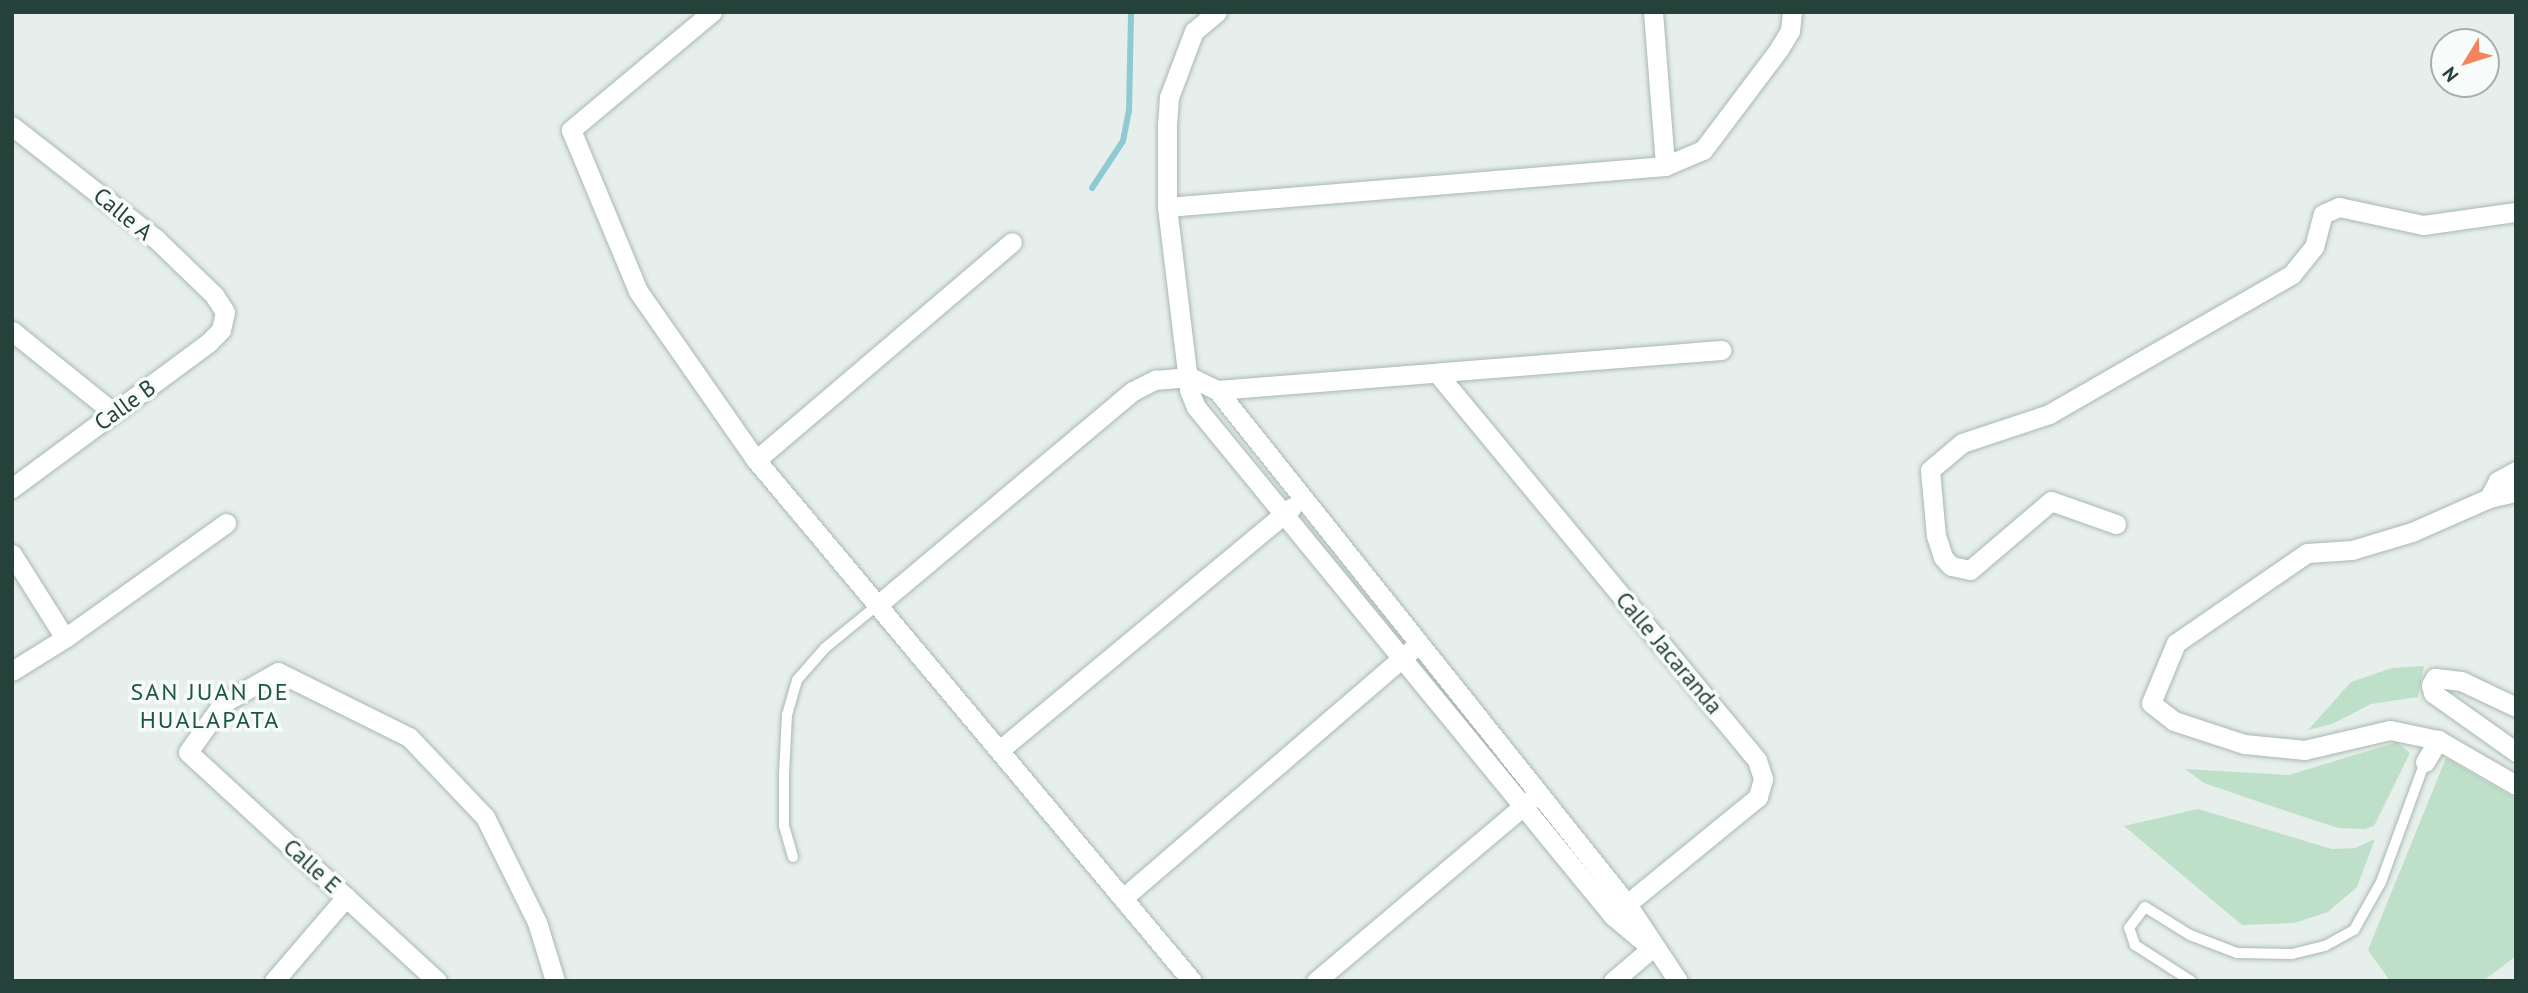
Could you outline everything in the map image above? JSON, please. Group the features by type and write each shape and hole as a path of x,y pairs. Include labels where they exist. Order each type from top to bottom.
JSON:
{"street":[{"path":"712,12 571,130 638,291 756,460 1002,748 1192,981"},
{"path":"1216,12 1194,31 1169,97 1167,207 1196,407 1522,806 1620,910 1678,981"},
{"path":"1653,12 1665,166"},
{"path":"1167,207 1665,166 1703,150 1779,49 1790,31 1792,12"},
{"name":"Calle A","path":"12,126 155,238 214,295 225,312"},
{"path":"2116,524 2051,501 1970,570 1951,566 1942,557 1936,536 1930,470 1962,443 2049,414 2292,275 2314,247 2323,214 2339,207 2423,225 2516,212"},
{"path":"756,460 1012,242"},
{"name":"Calle B","path":"12,488 208,344 221,330 225,312"},
{"path":"12,331 114,413"},
{"path":"1217,390 1721,350"},
{"name":"Calle Jacaranda","path":"1437,373 1757,760 1763,779 1758,797 1620,910"},
{"path":"880,603 1133,391 1155,380 1190,377 1217,390 1301,499 1539,793 1620,910"},
{"path":"2489,498 2498,481 2516,471"},
{"path":"2516,492 2489,498 2459,515 2352,550 2307,553 2176,643 2151,704 2174,721 2244,744 2305,750 2390,730 2438,740 2516,785"},
{"path":"1002,748 1301,499"},
{"path":"12,671 65,638 226,523"},
{"path":"12,554 65,638"},
{"path":"1123,898 1418,643"},
{"name":"Calle E","path":"437,981 188,752 223,703 278,672 409,737 485,817 537,922 555,981"},
{"path":"2516,706 2461,681 2435,678 2431,685 2433,693 2516,752"},
{"path":"2425,762 2438,740"},
{"path":"1316,981 1539,793"},
{"path":"274,981 345,897"},
{"path":"1613,981 1652,948"}],"lane":[{"path":"793,856 785,825 784,775 787,715 797,680 825,648 880,603"},
{"path":"2190,981 2135,945 2129,928 2145,907 2190,935 2237,953 2292,954 2325,946 2354,930 2381,881 2425,762"}],"green space":[{"path":"2424,666 2418,697 2371,704 2332,724 2308,730 2351,682 2392,668"},
{"path":"2397,742 2410,753 2374,826 2365,829 2338,828 2271,806 2204,783 2185,769 2289,775"},
{"path":"2446,758 2516,799 2516,956 2483,981 2390,981 2368,950"},
{"path":"2198,809 2332,849 2355,848 2375,839 2357,887 2328,912 2294,923 2242,925 2124,826"}],"waterway":[{"path":"1092,188 1123,141 1129,111 1131,12"}],"district":[{"name":"SAN JUAN DE HUALAPATA","path":"210,706"}]}
